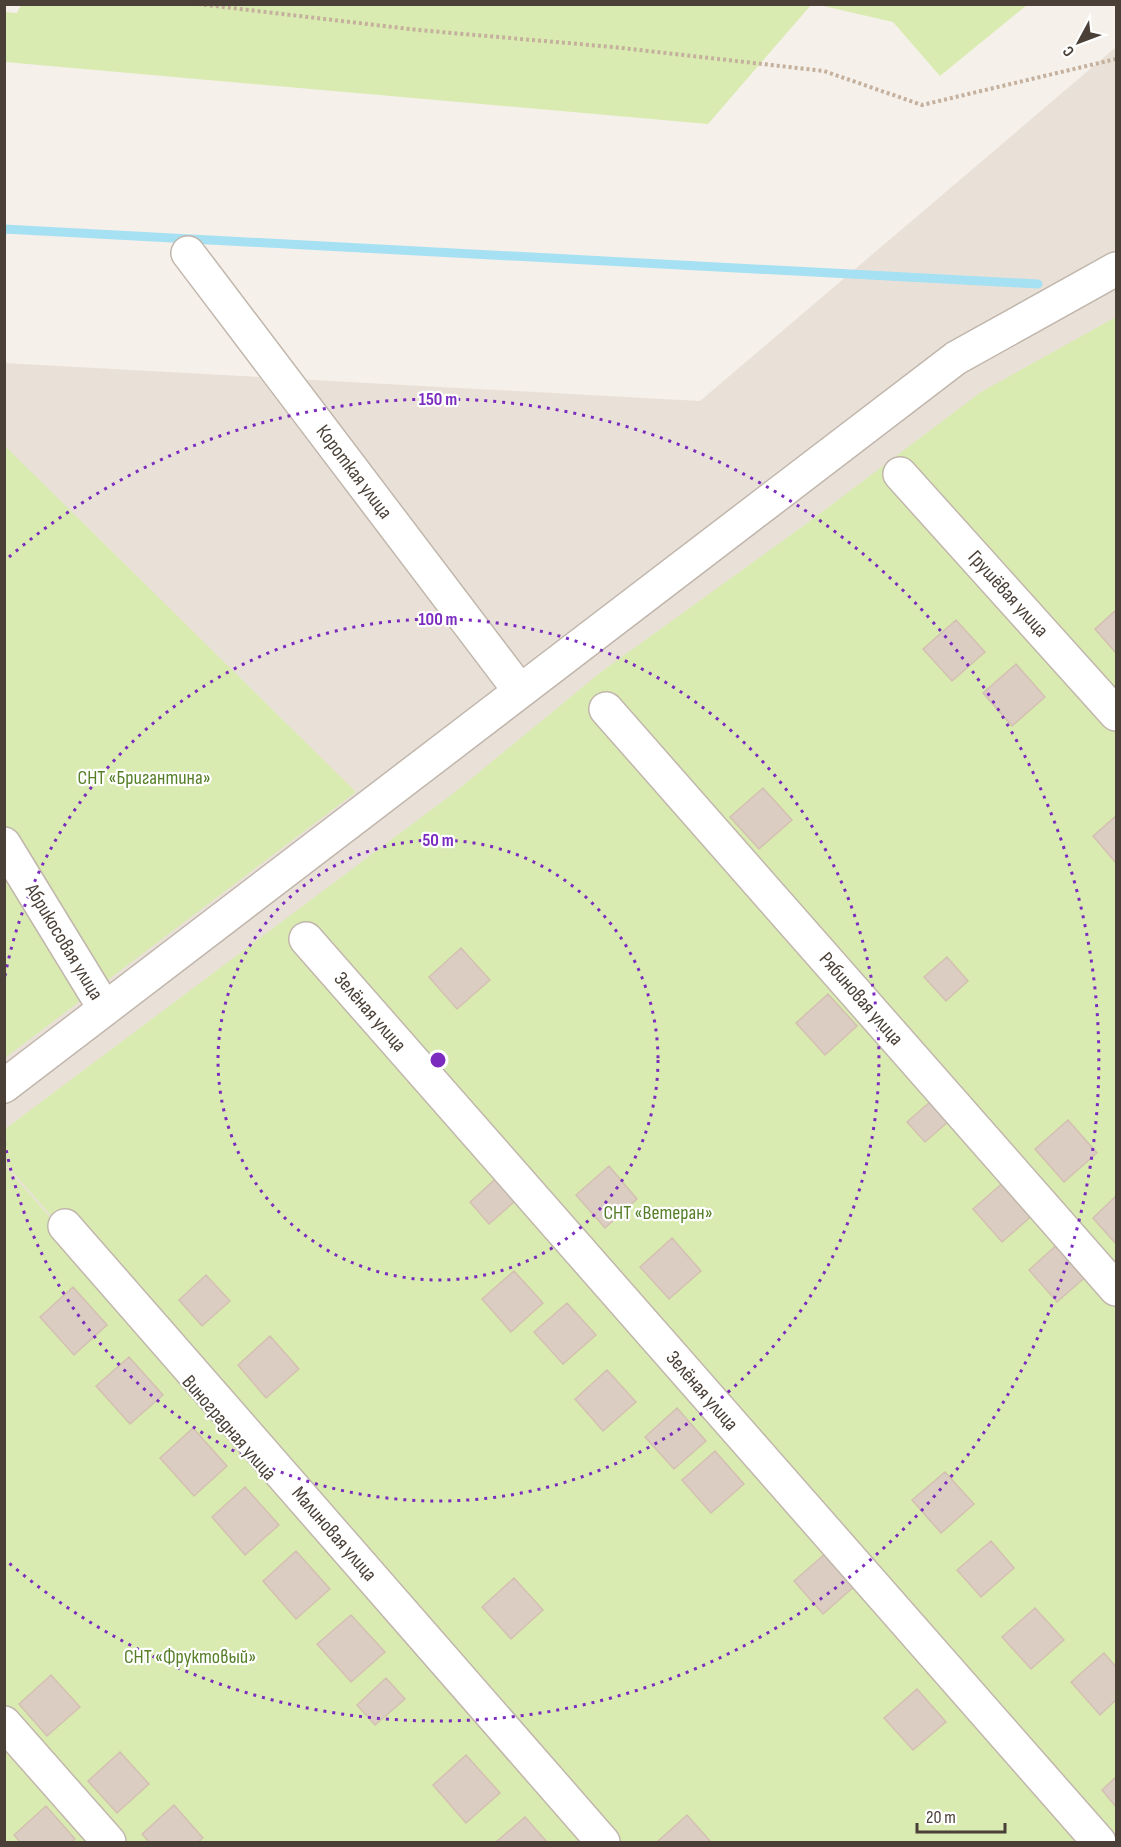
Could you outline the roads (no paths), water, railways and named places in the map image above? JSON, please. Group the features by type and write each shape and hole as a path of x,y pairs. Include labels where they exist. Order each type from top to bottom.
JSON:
{"street":[{"name":"Короткая улица","path":"188,253 520,692"},
{"path":"4,1086 956,358 1116,270"},
{"name":"Грушёвая улица","path":"900,474 1116,714"},
{"name":"Рябиновая улица","path":"606,709 1116,1289"},
{"name":"Абрикосовая улица","path":"4,844 105,1009"},
{"name":"Зелёная улица","path":"306,939 1099,1842"},
{"name":"Виноградная улица","path":"61,1228 589,1842"},
{"name":"Малиновая улица","path":"61,1228 603,1842"},
{"path":"4,1723 110,1842"}],"waterway":[{"path":"4,229 1038,284"}],"park label":[{"name":"СНТ «Бригантина»","path":"144,778"},
{"name":"СНТ «Ветеран»","path":"658,1213"},
{"name":"СНТ «Фруктовый»","path":"190,1657"}]}
